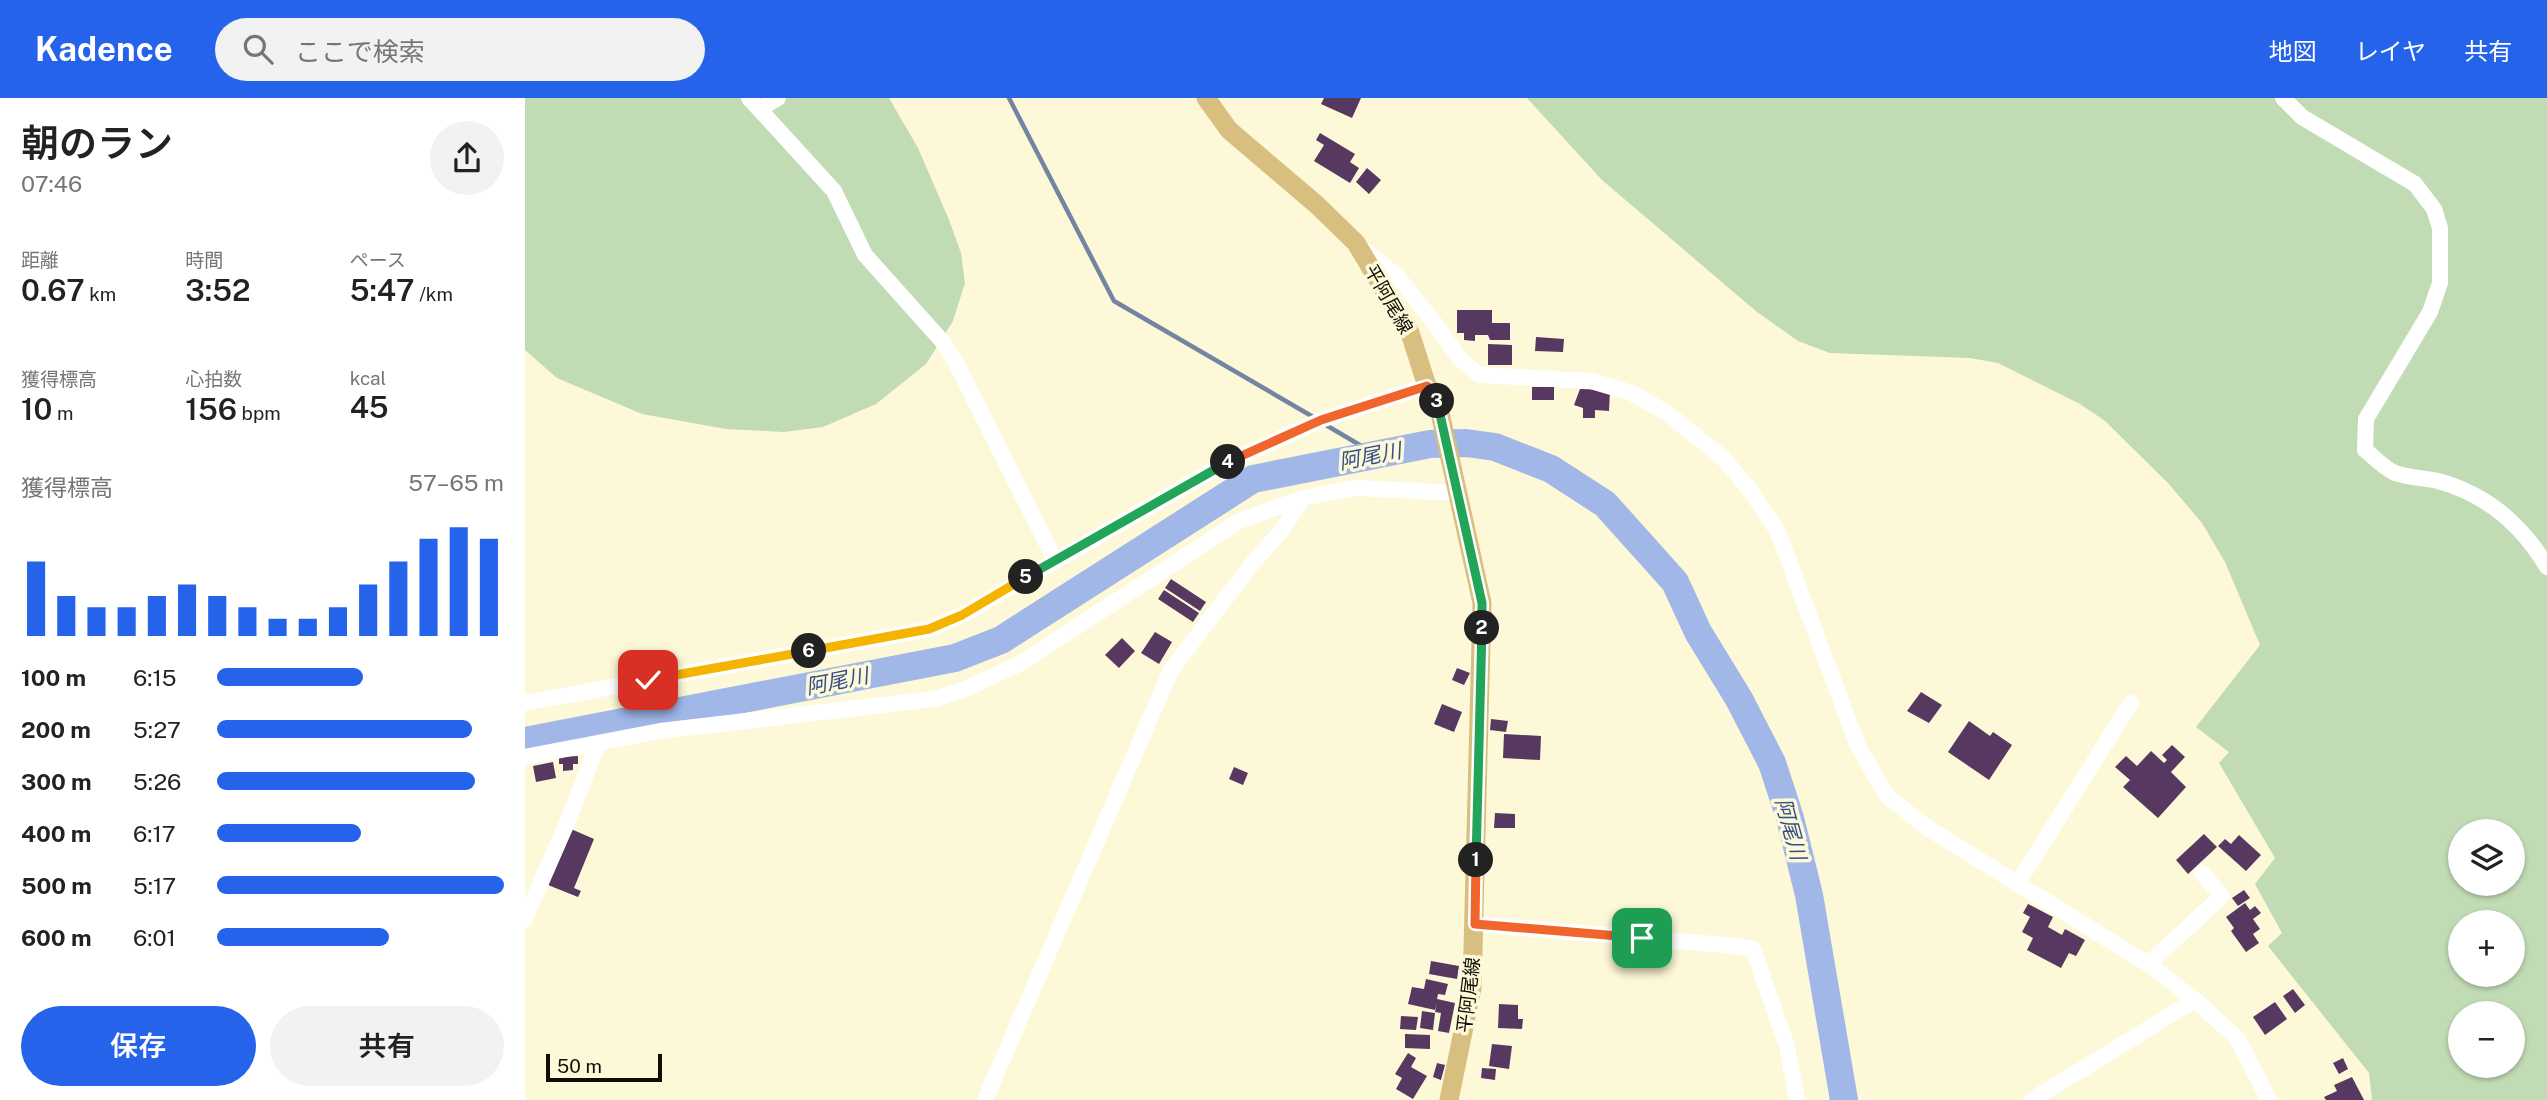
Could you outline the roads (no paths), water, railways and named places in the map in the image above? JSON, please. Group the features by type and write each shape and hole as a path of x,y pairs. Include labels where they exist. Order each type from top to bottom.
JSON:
{"main road":[{"name":"平阿尾線","path":"1206,98 1229,130 1317,205 1356,243 1410,333 1431,391 1456,488 1482,603 1475,924 1470,1007 1449,1100"}],"street":[{"path":"778,98 754,104 834,191 865,255 942,341 955,361 1055,560"},
{"path":"2283,98 2302,117 2415,184 2434,209 2440,228 2440,283 2430,312 2366,419 2365,450 2394,473 2439,481 2472,493 2497,507 2518,528 2547,567"},
{"path":"1356,243 1397,276 1460,359 1479,375 1591,381 1632,393 1667,413 1723,458 1750,490 1779,532 1858,746 1887,796 1929,829 2148,964 2195,1000 2237,1038 2269,1100"},
{"path":"525,703 929,629 962,615 1224,464 1321,420 1431,391"},
{"path":"525,757 660,731 935,699 963,690 1021,663 1239,521 1303,498 1356,488 1456,488"},
{"path":"985,1100 1171,670 1251,565 1282,530 1303,498"},
{"path":"2017,884 2131,703"},
{"path":"525,919 570,816 598,743"},
{"path":"2148,964 2222,896 2202,873"},
{"path":"1475,924 1726,945 1753,950 1787,1046 1797,1100"},
{"path":"2032,1100 2195,1000"}],"waterway":[{"path":"1009,98 1114,301 1315,418"},
{"path":"1326,425 1375,454"},
{"name":"阿尾川","path":"525,741 955,658 1001,640 1253,479 1430,444 1466,443 1495,447 1551,469 1605,504 1675,582 1698,632 1739,699 1772,763 1790,818 1809,895 1844,1100"}]}
